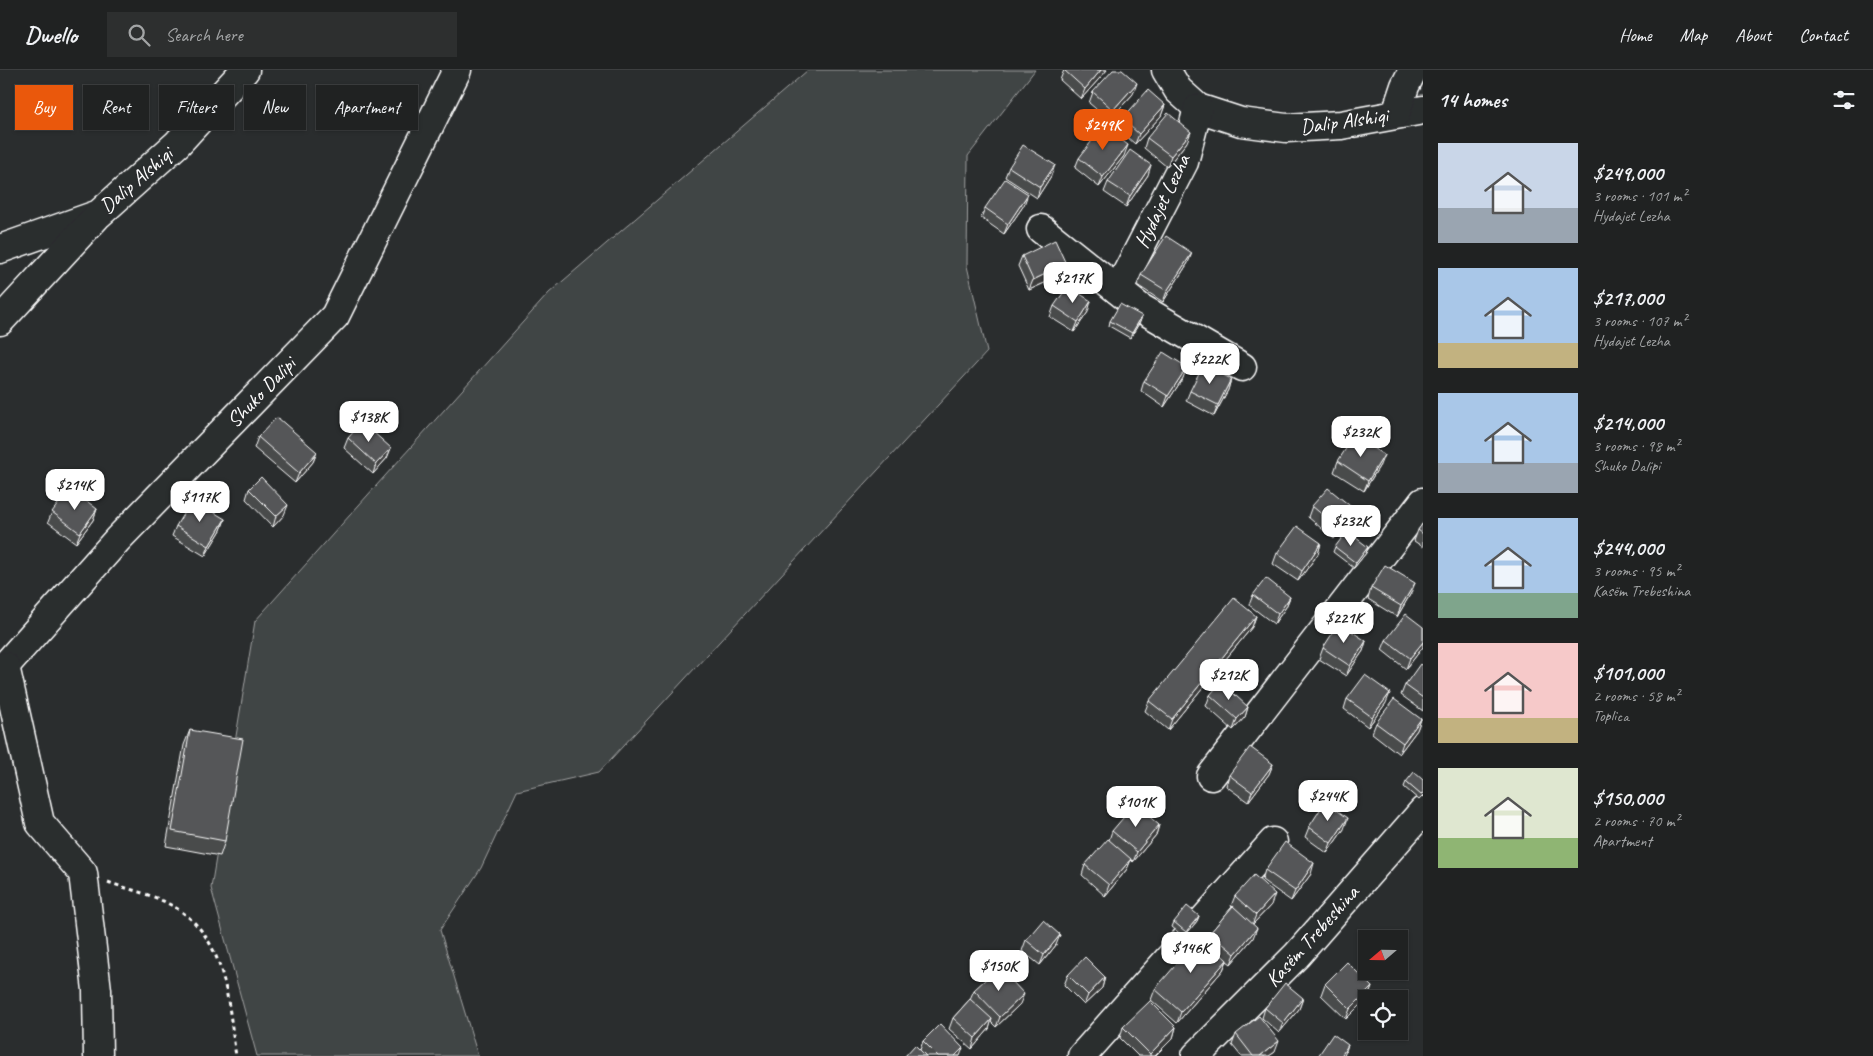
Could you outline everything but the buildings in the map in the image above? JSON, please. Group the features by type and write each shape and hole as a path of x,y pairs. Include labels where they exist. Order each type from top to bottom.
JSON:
{"street":[{"name":"Dalip Alshiqi","path":"0,248 99,214 177,144 244,70"},
{"name":"Shuko Dalipi","path":"2,666 118,539 335,316 457,70"},
{"name":"Dalip Alshiqi","path":"1166,70 1178,90 1198,108 1242,122 1286,128 1341,125 1396,113 1423,110"},
{"path":"1396,113 1405,86 1413,70"},
{"name":"Hydajet Lezha","path":"1118,290 1184,162 1198,108"},
{"path":"0,321 99,214"},
{"path":"1041,229 1139,307 1242,367"},
{"path":"1211,776 1423,502"},
{"path":"2,666 40,823 83,873 97,990 98,1056"},
{"name":"Kasëm Trebeshina","path":"1196,1056 1298,955 1423,811"},
{"path":"1082,1056 1273,842"}],"path":[{"path":"83,873 170,904 202,928 213,947 224,981 236,1056"}],"shaded area":[{"path":"808,70 1035,70 968,156 967,266 987,352 599,772 517,791 481,868 440,930 478,1056 257,1056 211,888 255,621 549,293"}]}
